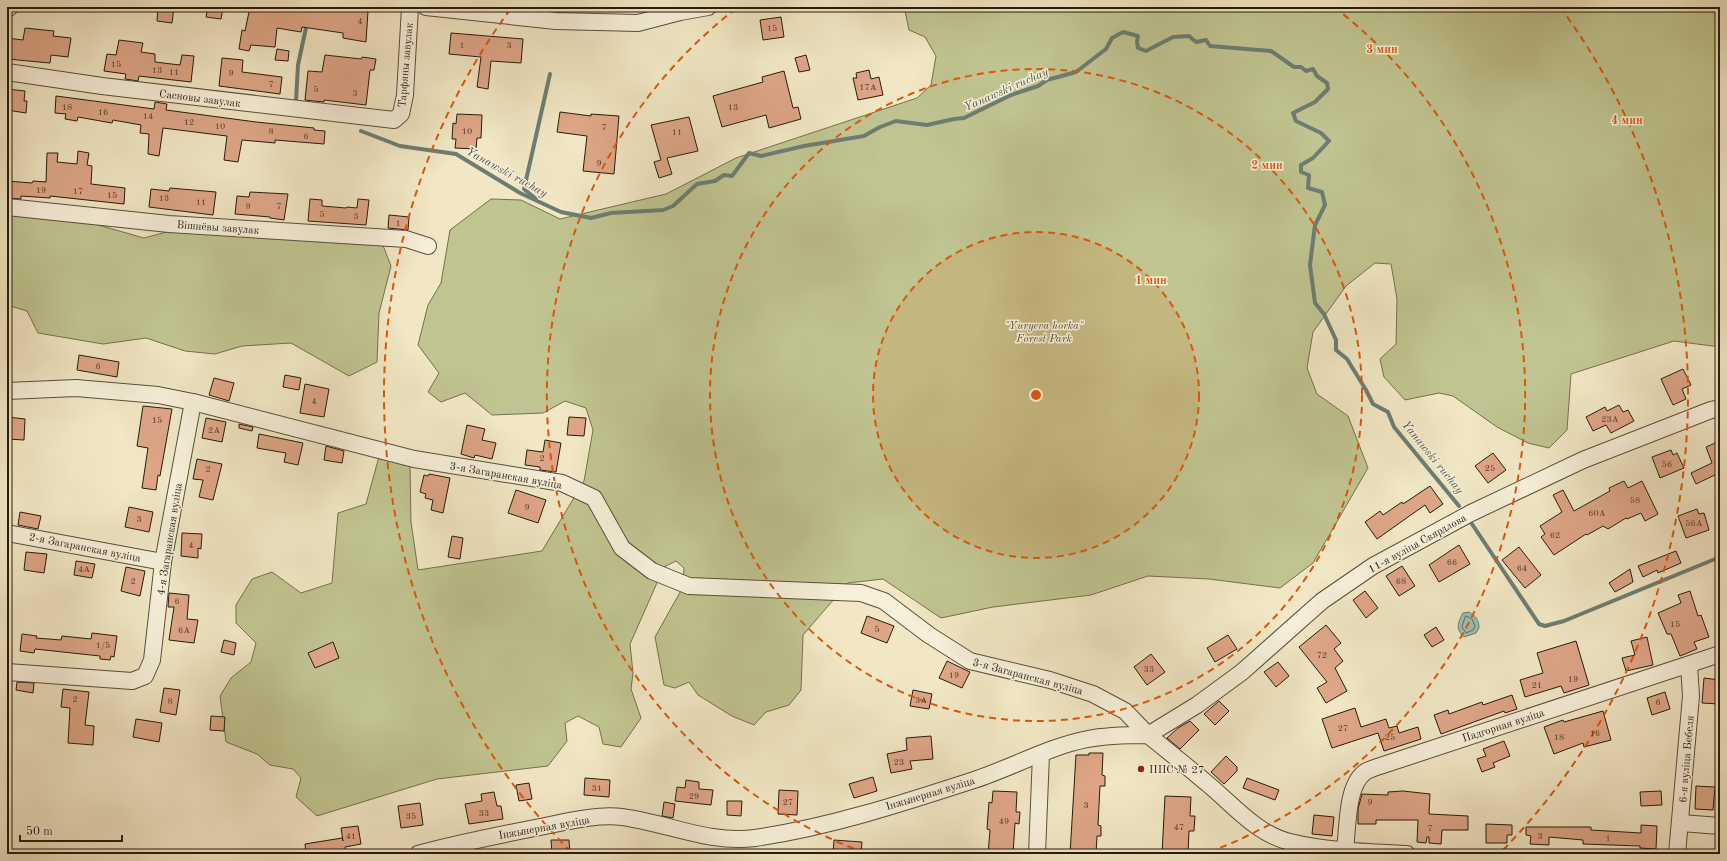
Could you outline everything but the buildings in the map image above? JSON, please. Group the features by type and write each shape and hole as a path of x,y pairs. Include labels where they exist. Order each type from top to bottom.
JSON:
{"street":[{"name":"Тарфяны завулак","path":"394,120 401,114 405,94 410,7"},
{"path":"436,8 556,21 638,23 680,12 708,7"},
{"name":"Сасновы завулак","path":"7,72 102,86 394,120"},
{"name":"Вішнёвы завулак","path":"7,207 169,224 406,239 428,246"},
{"name":"3-я Загаранская вуліца","path":"7,391 76,388 158,395 194,402 414,458 562,483 594,498 622,548 652,570 689,586 860,593 884,601 929,635 970,661 1050,680 1093,694 1124,711 1148,735"},
{"name":"4-я Загаранская вуліца","path":"7,672 132,681 145,676 152,660 163,562 194,402"},
{"name":"11-я вуліца Свярдлова","path":"1148,735 1197,705 1242,672 1322,601 1373,566 1471,513 1583,460 1711,410 1720,408"},
{"name":"2-я Загаранская вуліца","path":"7,533 163,562"},
{"name":"Падгорная вуліца","path":"1345,850 1352,793 1357,782 1365,772 1383,764 1720,654"},
{"name":"6-я вуліца Бебеля","path":"1677,854 1691,696 1688,665"},
{"name":"Інжынерная вуліца","path":"418,854 459,842 590,818 621,817 712,838 753,838 811,828 890,806 976,779 1041,754 1087,739 1118,735 1148,735"},
{"path":"1148,735 1210,785 1248,820 1268,834 1289,842 1345,850 1407,854"},
{"path":"1037,854 1041,754"},
{"path":"1680,823 1720,826"}],"green space":[{"name":"\"Yuryeva horka\" Forest Park","path":"908,7 1720,7 1720,347 1674,341 1571,374 1567,430 1549,448 1528,443 1497,427 1453,396 1439,393 1405,400 1384,377 1380,359 1396,344 1397,299 1391,264 1375,263 1346,286 1313,332 1307,368 1317,394 1348,416 1368,468 1313,563 1280,588 1209,579 1148,576 1091,595 993,607 941,618 883,579 848,583 803,635 801,690 789,705 766,712 754,725 732,716 698,695 689,682 675,688 664,685 655,637 683,587 684,568 676,561 664,567 630,644 633,673 631,689 641,718 621,747 603,744 599,727 578,716 565,723 567,741 548,766 437,779 317,816 296,797 301,778 293,769 270,765 257,754 226,742 220,696 231,678 251,662 256,643 236,623 236,605 252,579 272,572 301,593 332,583 338,513 366,504 380,453 410,466 411,522 418,570 542,551 584,481 593,430 586,408 565,401 543,413 492,415 465,393 441,402 428,392 439,373 418,345 428,305 441,283 450,230 491,199 521,200 560,219 666,194 736,158 917,98 931,85 936,56 925,37 909,30 905,11"},
{"path":"7,212 77,219 144,238 185,227 382,243 391,266 379,313 377,362 349,376 291,343 242,346 215,354 185,351 146,338 103,344 38,333 27,311 7,305"}],"water":[{"path":"1469,612 1477,618 1479,628 1476,633 1464,637 1459,631 1458,625 1463,613"}],"waterway":[{"name":"Yanawski ruchay","path":"296,101 298,65 307,23"},
{"name":"Yanawski ruchay","path":"361,131 400,146 456,154 520,193 561,212 591,218 611,213 663,210 673,206 697,184 715,181 724,175 732,176 749,153 761,156 804,146 864,136 880,127 896,121 927,125 964,118 1011,95 1038,86 1047,80 1076,72 1106,49 1112,38 1123,32 1138,36 1138,48 1146,51 1173,37 1189,36 1196,42 1206,40 1210,46 1271,51 1294,67 1301,67 1306,71 1313,69 1317,76 1327,83 1328,89 1315,102 1293,113 1296,121 1321,133 1329,141 1313,158 1301,165 1301,172 1309,175 1308,188 1322,192 1325,205 1315,225 1310,265 1315,303 1324,314 1336,340 1336,350 1347,359 1373,404 1388,412 1394,427 1459,506"},
{"path":"536,199 524,189 550,74"},
{"name":"Yanawski ruchay","path":"1472,524 1539,624 1545,626 1564,621 1720,557"}],"place":[{"name":"ППС № 27","path":"1141,769"}]}
